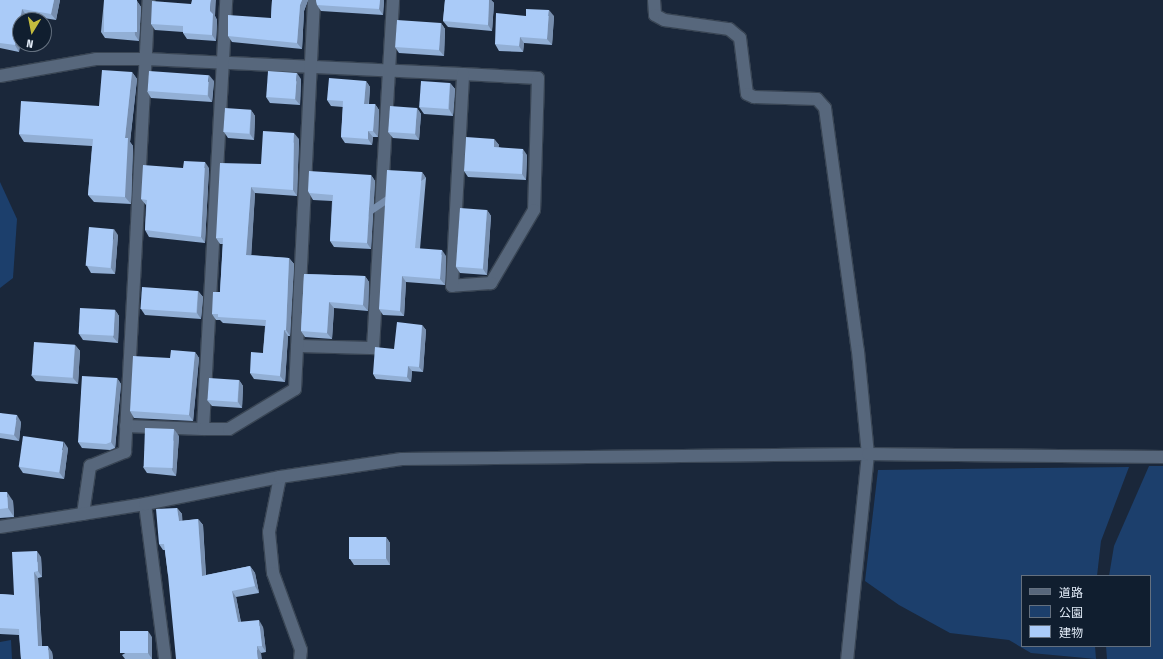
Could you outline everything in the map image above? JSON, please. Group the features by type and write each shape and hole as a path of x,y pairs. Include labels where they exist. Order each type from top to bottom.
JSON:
{"street":[{"path":"83,514 90,466 125,452 149,0"},
{"path":"203,429 226,0"},
{"path":"126,426 229,429 295,389 309,67 314,0"},
{"path":"297,346 373,348 393,0"},
{"path":"654,0 655,15 664,20 729,29 740,38 747,94 754,97 817,99 825,108 858,351 868,454 847,659"},
{"path":"0,76 96,59 146,59 223,62 309,67 388,70 463,74 538,78 534,210 491,283 452,286 463,74"},
{"path":"0,527 145,504 280,477 402,459 868,454 1163,456"},
{"path":"280,477 269,532 273,574 301,650 300,659"},
{"path":"145,504 165,659"}],"green space":[{"path":"0,182 17,219 13,278 0,288"},
{"path":"1149,466 1163,466 1163,659 1107,659 1106,647 1151,647 1151,575 1109,575 1114,546"},
{"path":"1129,467 1101,541 1097,575 1021,575 1021,647 1095,647 1096,659 1031,653 1009,640 950,633 899,605 865,581 878,470"},
{"path":"11,640 12,659 0,659 0,642"}],"building":[{"path":"0,0 54,0 51,12 39,12 22,9 21,12 12,12 12,45 0,43"},
{"path":"104,0 137,0 137,32 104,32"},
{"path":"192,0 211,0 210,11 213,14 212,35 183,33 183,26 151,24 152,1 191,4"},
{"path":"272,0 302,0 300,5 297,43 228,36 228,15 271,18"},
{"path":"316,0 380,0 379,9 317,5"},
{"path":"445,0 489,0 488,25 443,21"},
{"path":"526,9 549,10 547,39 520,37 519,46 495,44 496,13 526,16"},
{"path":"397,20 441,23 439,50 395,47"},
{"path":"102,70 132,72 125,138 128,138 125,197 88,195 93,139 19,134 21,101 99,106"},
{"path":"149,71 209,75 207,95 148,91"},
{"path":"268,71 297,73 295,99 266,97"},
{"path":"329,78 366,81 364,104 375,104 373,131 368,131 368,139 341,137 343,101 327,100"},
{"path":"421,81 450,83 448,109 419,107"},
{"path":"390,106 417,108 415,134 388,132"},
{"path":"225,108 251,110 249,134 223,132"},
{"path":"263,131 294,133 293,190 251,187 246,255 289,258 286,330 284,330 280,376 250,373 251,352 263,353 266,320 218,317 218,314 212,314 213,292 220,292 223,238 216,238 220,163 261,164"},
{"path":"466,137 494,139 494,147 523,149 522,174 464,171"},
{"path":"184,161 205,162 201,237 145,230 147,200 141,199 143,165 183,168"},
{"path":"387,170 422,172 415,248 442,250 440,279 402,276 400,311 379,309"},
{"path":"309,171 371,175 367,243 330,241 333,195 309,193"},
{"path":"460,208 487,210 483,269 456,267"},
{"path":"89,227 114,229 111,268 86,266"},
{"path":"304,274 365,276 363,305 329,302 327,333 301,331"},
{"path":"142,287 198,291 196,313 140,309"},
{"path":"80,308 115,310 114,336 79,334"},
{"path":"397,322 422,325 419,367 408,366 407,377 373,374 375,347 394,349"},
{"path":"34,342 75,345 73,378 32,375"},
{"path":"171,350 195,352 189,415 130,411 133,356 170,358"},
{"path":"82,376 117,378 111,442 106,444 78,442"},
{"path":"209,378 239,380 237,402 207,400"},
{"path":"0,413 17,415 14,435 0,433"},
{"path":"145,428 174,429 173,468 144,467"},
{"path":"23,436 64,442 59,472 19,467"},
{"path":"0,492 7,492 8,508 0,509"},
{"path":"177,508 179,521 198,519 202,576 250,566 255,586 232,591 238,622 259,620 262,646 257,646 258,659 176,659 164,544 159,544 156,509"},
{"path":"349,537 386,537 386,559 349,559"},
{"path":"37,551 38,571 34,572 38,646 48,646 49,659 21,659 19,629 0,628 0,594 14,595 12,552"},
{"path":"120,631 148,631 148,653 120,653"}]}
